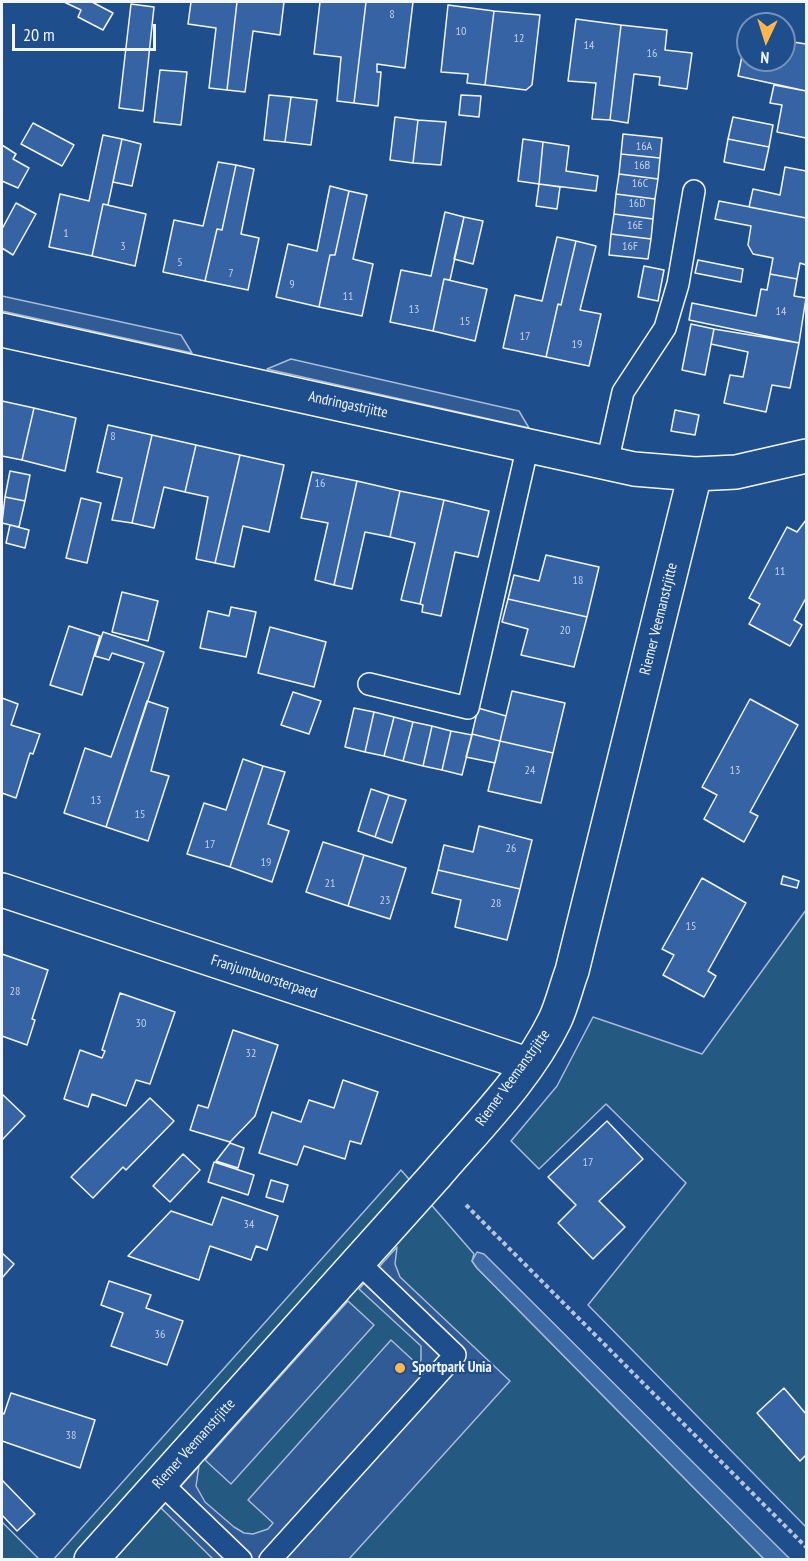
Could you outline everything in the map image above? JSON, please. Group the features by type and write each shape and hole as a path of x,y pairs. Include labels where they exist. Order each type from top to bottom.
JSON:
{"street":[{"name":"Andringastrjitte","path":"2,330 634,469 695,474"},
{"path":"695,474 736,472 807,456"},
{"name":"Riemer Veemanstrjitte","path":"91,1560 487,1116 555,1020 572,971 695,474"},
{"name":"Franjumbuorsterpaed","path":"2,890 526,1064"}],"lane":[{"path":"607,463 623,392 664,328 678,284 694,191"},
{"path":"369,684 468,708 528,445"},
{"path":"270,1560 455,1355 357,1262"},
{"path":"160,1482 241,1560"}],"path":[{"path":"436,1175 807,1547"}],"shaded area":[{"path":"2,296 181,335 192,353 2,311"},
{"path":"291,359 519,411 529,428 267,369"},
{"path":"806,910 806,1527 588,1305 686,1183 606,1104 539,1169 511,1141 557,1086 593,1017 702,1054"},
{"name":"Sportpark Unia","path":"401,1170 474,1254 472,1261 477,1268 764,1559 53,1560"},
{"path":"397,1247 395,1264 400,1277 510,1381 349,1559 213,1559 161,1508 199,1466 196,1486 205,1502 244,1533 253,1534 268,1529 273,1523 248,1500 391,1340 417,1364 421,1360 421,1346 359,1289"},
{"path":"477,1252 484,1254 790,1559 764,1559 477,1268 472,1261"},
{"path":"348,1301 374,1325 231,1484 205,1460"},
{"path":"2,1522 39,1559 2,1559"}],"building":[{"path":"64,2 92,2 113,13 103,30 78,17 81,10"},
{"path":"191,2 237,2 227,90 209,88 216,28 188,24"},
{"path":"237,2 284,2 280,35 253,31 245,92 227,90"},
{"path":"320,2 366,2 354,103 337,101 341,57 314,54"},
{"path":"366,2 413,2 405,68 377,64 377,72 381,72 378,106 354,103"},
{"path":"131,4 154,7 143,111 119,108"},
{"path":"448,5 494,11 485,85 467,83 468,74 441,72"},
{"path":"494,11 540,15 532,85 526,90 485,85"},
{"path":"576,19 621,25 610,120 592,119 596,83 568,81"},
{"path":"621,25 667,30 665,50 692,53 687,89 659,85 660,77 634,74 628,123 610,120"},
{"path":"796,42 806,44 806,91 738,76 739,72 796,72"},
{"path":"160,70 187,72 181,125 154,122"},
{"path":"774,85 806,91 806,138 777,132 782,105 770,103"},
{"path":"269,95 291,97 285,142 264,140"},
{"path":"461,95 481,96 479,117 459,115"},
{"path":"291,97 317,100 311,145 285,142"},
{"path":"395,117 418,120 413,163 390,160"},
{"path":"733,117 773,125 769,147 728,139"},
{"path":"418,120 446,122 441,165 413,163"},
{"path":"33,123 74,145 62,166 21,144"},
{"path":"623,134 662,138 660,158 621,154"},
{"path":"103,135 122,139 108,205 103,204 92,256 49,247 60,194 89,201"},
{"path":"122,139 141,144 132,186 113,182"},
{"path":"523,139 543,142 539,184 518,181"},
{"path":"728,139 769,147 764,170 724,162"},
{"path":"543,142 569,146 566,171 598,176 596,191 539,184"},
{"path":"2,145 16,154 13,159 29,168 18,188 2,181"},
{"path":"621,154 660,158 658,179 619,174"},
{"path":"218,162 236,165 222,230 217,229 205,281 163,272 174,220 203,226"},
{"path":"236,165 254,169 241,234 259,238 248,290 205,281 217,229 222,230"},
{"path":"785,167 806,171 806,218 749,207 753,189 780,195"},
{"path":"619,174 658,179 655,199 616,194"},
{"path":"539,184 560,187 557,209 536,206"},
{"path":"330,186 349,191 335,255 330,255 319,307 276,297 288,244 317,251"},
{"path":"349,191 367,195 353,259 373,264 362,316 319,307 330,255 335,255"},
{"path":"616,194 655,199 653,219 614,214"},
{"path":"719,201 806,218 806,265 800,263 797,279 770,274 773,258 753,254 748,245 751,226 715,219"},
{"path":"16,203 36,214 13,255 2,248 2,229"},
{"path":"103,204 146,214 135,266 92,256"},
{"path":"445,212 464,217 450,280 444,279 433,331 390,322 401,270 431,276"},
{"path":"614,214 653,219 651,239 611,234"},
{"path":"464,217 483,221 473,264 454,259"},
{"path":"611,234 651,239 648,259 609,255"},
{"path":"557,237 576,241 546,357 503,348 515,295 542,301"},
{"path":"576,241 596,246 580,310 601,314 589,366 546,357"},
{"path":"698,260 743,269 741,282 695,273"},
{"path":"644,266 664,270 658,301 638,297"},
{"path":"770,274 797,279 794,296 806,298 799,343 689,320 692,303 756,316 761,289 767,290"},
{"path":"444,279 487,289 475,341 433,331"},
{"path":"691,324 714,329 705,375 682,370"},
{"path":"714,329 799,343 790,388 772,385 766,412 724,403 730,375 743,377 748,352 711,344"},
{"path":"2,401 34,408 22,460 2,456"},
{"path":"34,408 76,418 65,471 22,460"},
{"path":"675,410 699,415 695,435 671,431"},
{"path":"108,425 152,435 132,523 112,520 122,478 97,472"},
{"path":"152,435 196,445 185,492 164,487 154,528 132,523"},
{"path":"196,445 240,455 215,563 196,559 208,497 185,492"},
{"path":"240,455 284,465 269,532 243,526 234,567 215,563"},
{"path":"10,471 30,475 25,501 5,497"},
{"path":"312,472 357,481 334,585 315,580 328,523 301,518"},
{"path":"357,481 400,491 390,537 365,532 352,589 334,585"},
{"path":"400,491 444,500 420,604 401,600 415,543 390,537"},
{"path":"5,497 25,501 19,527 2,523"},
{"path":"81,498 101,503 87,563 66,558"},
{"path":"444,500 489,511 478,557 455,552 441,616 422,612 423,605 420,604"},
{"path":"806,520 806,598 794,620 802,625 790,646 749,624 760,604 749,598 787,527 797,532"},
{"path":"10,525 29,530 25,548 6,543"},
{"path":"546,555 599,567 587,617 508,599 514,575 539,581"},
{"path":"122,592 158,601 148,641 112,632"},
{"path":"508,599 587,617 574,667 521,655 528,629 502,622"},
{"path":"231,607 256,612 246,657 200,648 208,611 229,616"},
{"path":"69,626 100,636 82,695 50,685"},
{"path":"270,627 326,642 314,687 258,673"},
{"path":"103,632 164,652 106,827 64,813 85,748 111,757 144,663 112,653 109,660 95,656"},
{"path":"512,691 565,703 553,753 500,741"},
{"path":"293,692 321,701 309,734 281,725"},
{"path":"2,698 18,704 11,725 40,734 33,754 30,753 16,798 2,793"},
{"path":"750,699 798,725 750,812 758,816 744,842 704,819 717,795 702,787"},
{"path":"147,701 168,708 151,771 169,776 148,841 106,827"},
{"path":"354,708 374,712 365,752 345,747"},
{"path":"478,708 506,716 500,741 472,734"},
{"path":"374,712 394,717 384,756 365,752"},
{"path":"394,717 413,722 403,761 384,756"},
{"path":"413,722 432,726 423,766 403,761"},
{"path":"432,726 451,731 442,770 423,766"},
{"path":"451,731 472,735 462,775 442,770"},
{"path":"472,734 500,741 495,763 466,757"},
{"path":"500,741 553,753 541,803 488,791"},
{"path":"243,759 263,766 230,867 187,854 204,803 226,810"},
{"path":"263,766 285,772 268,824 289,831 272,882 230,867"},
{"path":"371,789 389,795 375,837 358,831"},
{"path":"389,795 406,800 392,843 375,837"},
{"path":"479,826 532,840 520,889 438,870 444,845 473,852"},
{"path":"323,842 364,855 348,906 306,892"},
{"path":"364,855 406,868 390,919 348,906"},
{"path":"438,870 520,889 507,940 455,927 461,900 432,893"},
{"path":"783,876 799,881 797,888 781,884"},
{"path":"702,878 746,903 708,971 716,976 704,997 663,975 674,955 662,949"},
{"path":"2,954 48,970 32,1019 35,1020 27,1045 2,1036"},
{"path":"120,993 175,1012 150,1084 136,1080 126,1106 92,1094 88,1107 64,1099 80,1050 102,1058 105,1051 102,1050"},
{"path":"233,1030 278,1045 255,1116 230,1142 190,1130 198,1105 208,1108"},
{"path":"343,1080 378,1092 361,1144 350,1141 345,1159 304,1146 297,1165 259,1153 272,1112 301,1122 309,1100 334,1108"},
{"path":"2,1094 25,1116 2,1140"},
{"path":"150,1098 174,1121 126,1170 123,1167 93,1198 71,1177"},
{"path":"607,1121 643,1159 599,1201 625,1227 593,1259 558,1223 576,1205 548,1177"},
{"path":"230,1143 244,1148 238,1168 216,1161"},
{"path":"183,1154 200,1170 170,1202 153,1186"},
{"path":"214,1162 254,1175 248,1195 208,1182"},
{"path":"271,1180 288,1185 283,1202 266,1197"},
{"path":"222,1197 278,1216 267,1250 256,1246 251,1260 210,1246 199,1280 128,1256 171,1211 212,1225"},
{"path":"2,1253 14,1264 2,1278"},
{"path":"109,1281 151,1295 146,1308 183,1321 167,1365 111,1346 123,1313 101,1305"},
{"path":"784,1388 806,1414 806,1455 800,1461 757,1413"},
{"path":"11,1393 95,1420 80,1468 2,1441 2,1413 4,1414"},
{"path":"2,1480 35,1514 17,1531 2,1515"}],"place":[{"name":"Sportpark Unia","path":"400,1368"}]}
